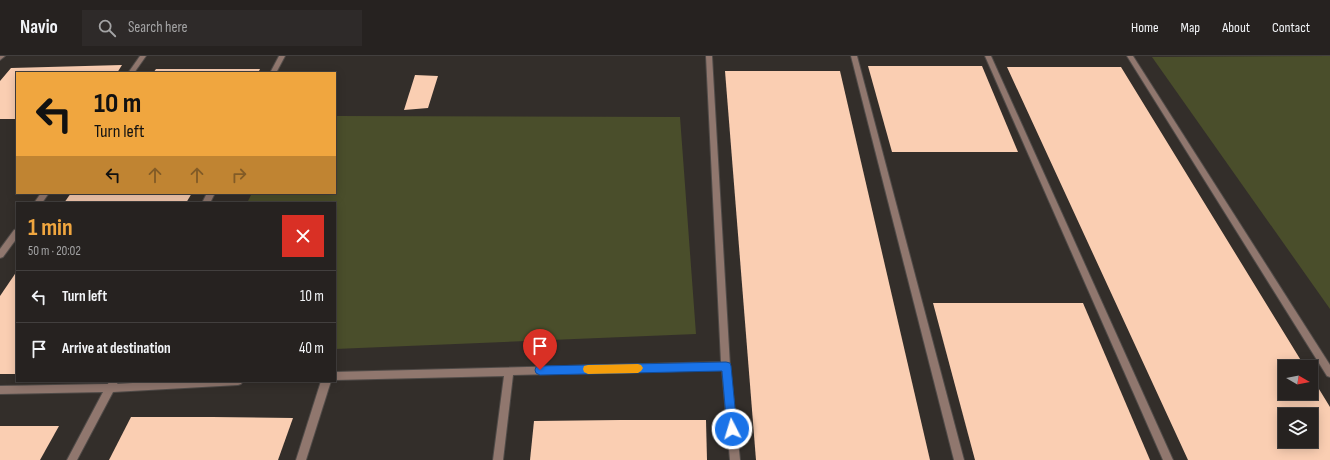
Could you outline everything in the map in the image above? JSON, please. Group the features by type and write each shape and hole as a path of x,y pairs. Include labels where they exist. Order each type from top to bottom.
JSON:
{"street":[{"path":"132,72 143,56"},
{"path":"274,72 282,56"},
{"path":"709,56 726,366 735,460"},
{"path":"854,56 959,460"},
{"path":"988,56 1168,460"},
{"path":"1130,56 1329,371"},
{"path":"0,255 16,233"},
{"path":"336,376 726,366"},
{"path":"498,460 509,371"},
{"path":"0,390 112,384 196,382"},
{"path":"301,460 326,382"},
{"path":"72,460 112,384"}],"green space":[{"path":"1330,56 1330,309 1152,57"},
{"path":"336,116 680,117 696,334 336,349 336,202 248,202 252,194 336,194"}],"building":[{"path":"122,65 118,72 16,72 16,119 0,119 0,81 11,68"},
{"path":"868,66 982,66 1018,152 892,152"},
{"path":"1007,67 1121,67 1301,360 1278,360 1278,400 1318,400 1318,387 1330,407 1330,460 1188,460"},
{"path":"156,69 260,69 258,72 154,72"},
{"path":"725,71 840,71 930,460 756,460"},
{"path":"415,75 438,76 428,108 404,110"},
{"path":"70,194 191,194 187,202 65,202"},
{"path":"16,272 16,374 0,374 0,296"},
{"path":"933,303 1083,303 1150,460 975,460"},
{"path":"131,417 293,418 278,460 109,460"},
{"path":"706,420 707,460 530,460 534,421"},
{"path":"0,426 59,426 40,460 0,460"}],"slow traffic":[{"path":"588,369 638,368"}],"route":[{"path":"540,370 726,366 732,429"}]}
